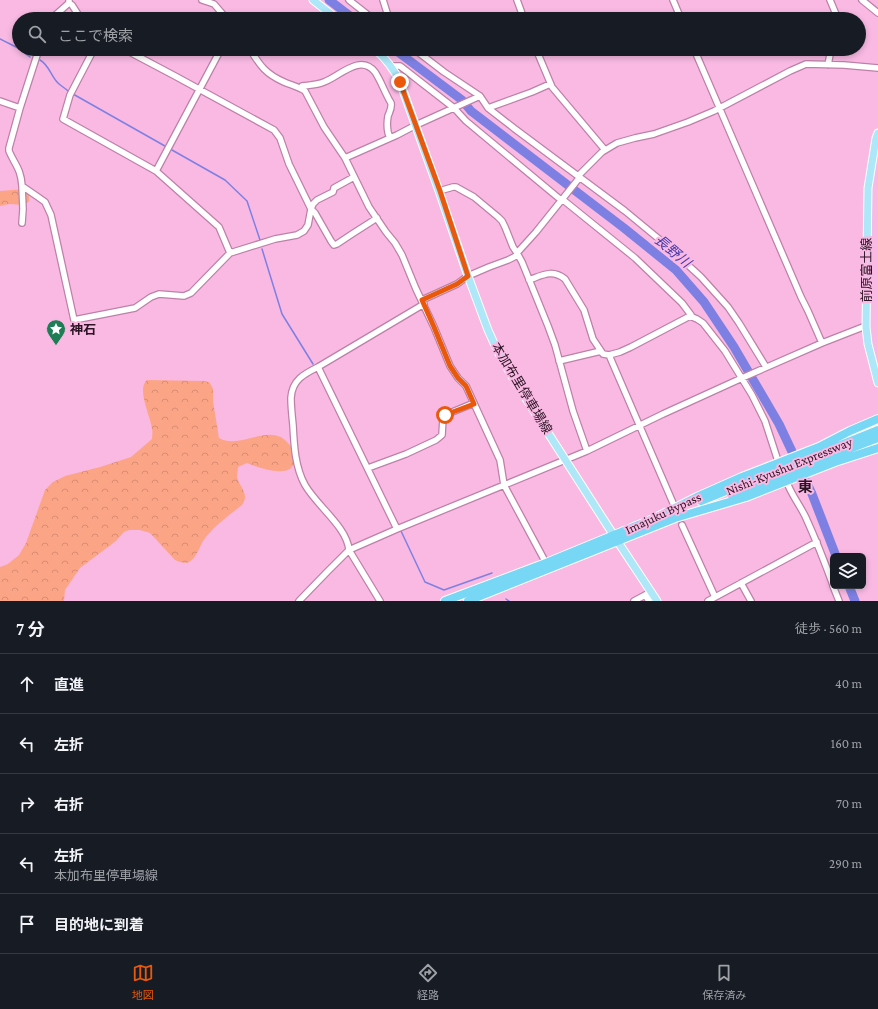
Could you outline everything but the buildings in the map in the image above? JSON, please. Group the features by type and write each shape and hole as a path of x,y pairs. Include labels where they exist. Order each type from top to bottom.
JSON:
{"highway":[{"name":"Imajuku Bypass","path":"468,601 616,538 697,497 742,477 786,470 811,460 819,447 878,419"},
{"name":"Nishi-Kyushu Expressway","path":"811,460 878,430"},
{"name":"Nishi-Kyushu Expressway","path":"811,460 878,438"},
{"name":"Imajuku Bypass","path":"446,601 616,538 647,529 675,518 746,497 786,470 811,460 878,448"},
{"name":"Nishi-Kyushu Expressway","path":"701,505 786,470"},
{"path":"675,518 701,505"},
{"path":"653,519 701,505"}],"main road":[{"path":"313,0 328,12"},
{"name":"本加布里停車場線","path":"383,56 391,66 400,82 440,191 468,276 488,330 498,352 516,383 616,538 648,593 657,601"},
{"name":"前原富士線","path":"878,133 868,188 866,327 868,344 878,383"}],"street":[{"path":"202,0 216,2 222,12"},
{"path":"349,0 364,12"},
{"path":"383,0 387,12"},
{"path":"517,0 521,12"},
{"path":"673,0 678,12"},
{"path":"830,0 835,12"},
{"path":"833,8 834,0"},
{"path":"862,0 878,13"},
{"path":"58,12 69,2 76,12"},
{"path":"22,223 22,177 9,151 9,148 37,56"},
{"path":"90,56 70,94 63,119 156,171 219,227 230,253"},
{"path":"137,56 274,130 280,138 289,164 311,209 316,214 334,245 377,218"},
{"path":"156,171 217,56"},
{"path":"255,56 263,69 272,76 302,88 305,91 324,127 345,158 369,207 402,255 450,366 458,378 466,386 500,460 504,485 546,563"},
{"path":"423,56 478,98 514,129 646,228 665,244 701,277 728,307 766,367"},
{"path":"539,56 550,84 605,150"},
{"path":"697,56 801,298 822,343"},
{"path":"828,64 830,56"},
{"path":"380,601 349,550 344,534 317,501 305,484 300,473 294,442 291,398 291,390 296,382 304,374 318,367 423,302 457,284 468,276 508,260 518,254 579,177 605,150 617,143 672,128 719,108 800,66 810,64 828,64 878,68"},
{"path":"302,88 302,86 325,82 346,69 357,65 367,66 377,76 392,106 387,124 388,136 390,138"},
{"path":"391,66 400,66 455,108 466,122 635,258 682,303 692,315 690,316"},
{"path":"488,108 550,84"},
{"path":"345,158 478,98"},
{"path":"0,101 20,108"},
{"path":"22,186 45,202 51,215 74,320 135,308 151,297 159,294 187,296 230,253 275,239 297,235 304,231 308,225 313,204 333,192 334,188 354,177"},
{"path":"440,191 456,187 474,197 502,221 513,247 518,254 548,326 573,411 587,451"},
{"path":"529,280 552,273 565,279 584,310 593,338 603,354 609,355 620,352 690,316"},
{"path":"690,316 703,323 725,351 742,378 765,421 786,470 791,493 805,516 817,542 830,578"},
{"path":"299,601 349,550 587,451 766,367 822,343 866,327"},
{"path":"559,361 601,351"},
{"path":"609,355 673,504"},
{"path":"318,367 397,529"},
{"path":"368,468 406,454 436,440 442,435 445,415 474,404"},
{"path":"682,526 715,597"},
{"path":"708,601 817,542"},
{"path":"741,583 751,601"},
{"path":"834,589 839,601"},
{"path":"634,601 648,593 648,601"}],"green space":[{"path":"25,189 29,195 29,201 24,205 9,204 0,206 0,191"},
{"path":"147,380 209,382 213,389 213,401 219,438 228,441 237,441 266,435 275,435 284,439 291,447 294,455 293,465 290,469 285,471 264,469 247,463 238,467 238,481 245,494 242,505 211,531 203,541 196,555 187,563 175,560 150,533 140,530 129,530 124,532 116,541 80,568 65,590 64,601 0,601 0,567 8,564 19,555 26,543 45,490 53,482 65,476 131,457 152,439 151,424 143,396 144,384"}],"waterway":[{"name":"長野川","path":"329,0 345,12"},
{"path":"0,39 12,45"},
{"name":"長野川","path":"403,56 462,100 471,111 624,228 676,270 704,302 734,347 779,424 812,494 835,553"},
{"path":"40,60 46,65 58,83 68,91"},
{"path":"73,94 225,180 247,201 260,240"},
{"path":"262,249 282,314 313,364"},
{"path":"333,391 350,427"},
{"path":"401,531 425,582 444,590 492,573"},
{"name":"長野川","path":"850,589 855,601"}],"place":[{"name":"神石","path":"56,346"}],"district":[{"name":"東","path":"805,487"}],"route":[{"path":"400,82 440,191 468,276 457,284 422,300 450,366 458,378 466,386 474,404 445,415"}]}
